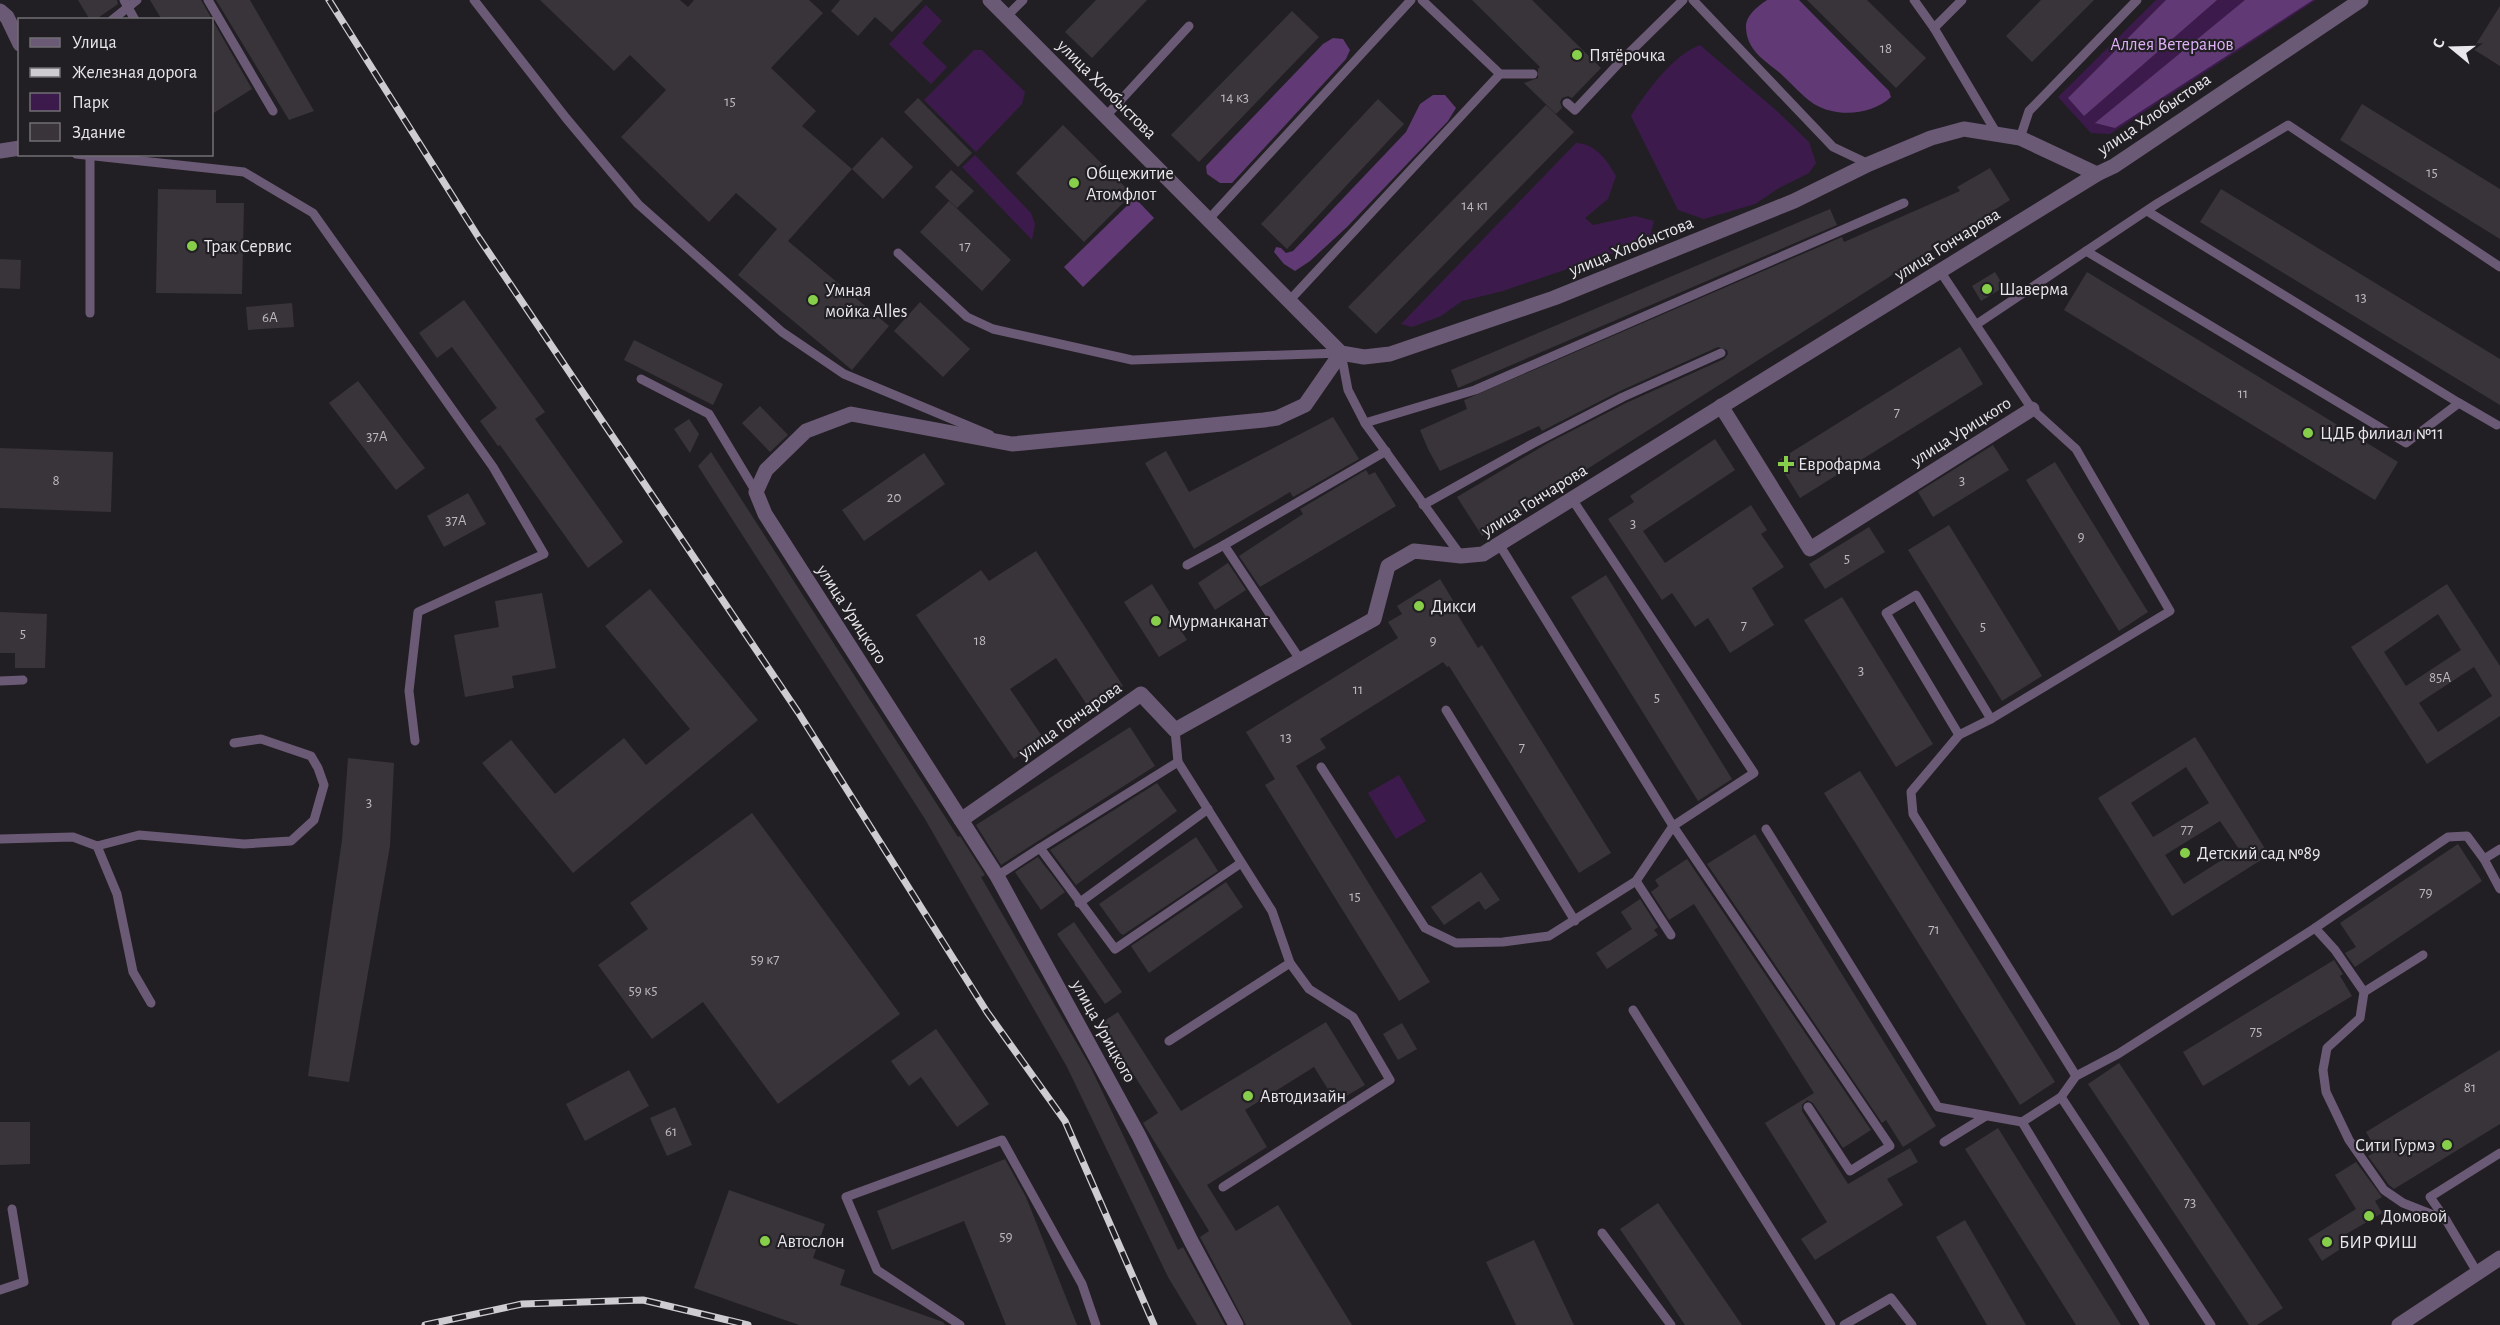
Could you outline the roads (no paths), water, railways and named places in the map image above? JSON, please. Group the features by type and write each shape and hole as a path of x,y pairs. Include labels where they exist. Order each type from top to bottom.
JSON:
{"street":[{"name":"улица Хлобыстова","path":"990,0 1107,115 1341,353 1364,357 1390,354 1554,298 1794,201 1869,164 1931,138 1964,129 2020,138 2097,174 2114,166 2361,0"},
{"path":"0,11 7,17 18,40"},
{"path":"0,151 18,148"},
{"name":"улица Гончарова","path":"961,820 1141,694 1175,730 1301,661 1374,619 1388,566 1414,550 1461,556 1483,554 2097,174"},
{"path":"756,492 766,470 806,431 851,414 1012,444 1207,428 1277,418 1305,405 1341,353"},
{"name":"улица Урицкого","path":"1721,406 1810,549 2032,409"},
{"name":"улица Урицкого","path":"756,492 765,514 997,876 1139,1137 1236,1325"},
{"path":"2399,1325 2500,1258"}],"lane":[{"path":"114,18 125,3 137,0"},
{"path":"208,0 273,111"},
{"path":"474,0 566,118 638,204 782,332 843,374 1012,444"},
{"path":"1007,16 1023,0"},
{"path":"1208,220 1412,0"},
{"path":"1422,0 1500,74 1533,74"},
{"path":"1567,103 1575,110 1618,63 1683,0"},
{"path":"1693,0 1833,147 1869,164"},
{"path":"1914,0 1934,28 1997,134"},
{"path":"1934,28 1962,0"},
{"path":"2020,138 2029,111 2137,0"},
{"path":"125,3 134,18"},
{"path":"1107,115 1189,26"},
{"path":"1289,301 1500,74"},
{"path":"1977,324 2147,211 2288,124 2500,267"},
{"path":"90,156 90,313"},
{"path":"99,156 244,172 313,213 493,467 544,554 418,612 409,691 415,741"},
{"path":"1365,423 1475,390 1904,203"},
{"path":"2147,211 2497,425"},
{"path":"2086,251 2406,444 2459,403"},
{"path":"898,253 967,317 1005,332 1132,360 1341,353 1347,390 1365,423 1461,556"},
{"path":"1940,271 2032,409 2076,449 2170,611 1991,719 1959,735 1911,792 1913,814 2076,1076"},
{"path":"1423,505 1592,413 1721,353"},
{"path":"641,379 709,414 756,492"},
{"path":"1187,565 1386,452"},
{"path":"1321,767 1425,928 1456,943 1503,942 1549,936 1636,881 1673,826 1754,773 1572,499"},
{"path":"1224,544 1301,661"},
{"path":"1499,544 1673,826 1890,1146 1850,1171 1808,1107"},
{"path":"1959,735 1887,613 1916,595 1991,719"},
{"path":"0,681 23,680"},
{"path":"1446,710 1575,921"},
{"path":"1175,730 1178,762 1272,910 1290,963 1309,988 1353,1017 1390,1080 1224,1187"},
{"path":"0,839 74,837 97,846 140,835 244,844 291,841 314,820 324,785 318,768 310,756 261,740 234,743"},
{"path":"997,876 1178,762"},
{"path":"1079,903 1208,809"},
{"path":"1766,829 1938,1107 2022,1122 2061,1097 2076,1076 2118,1054 2315,928 2448,837 2467,836 2484,859 2500,889"},
{"path":"97,846 117,894 134,972 151,1003"},
{"path":"1040,848 1115,949 1241,863"},
{"path":"2484,859 2500,849"},
{"path":"1636,881 1671,935"},
{"path":"2315,928 2335,950 2364,992 2360,1018 2327,1048 2323,1070 2326,1092 2349,1140 2384,1190 2403,1203 2446,1220"},
{"path":"2364,992 2423,956"},
{"path":"1169,1041 1290,963"},
{"path":"1633,1010 1831,1325"},
{"path":"2061,1097 2211,1325"},
{"path":"1944,1142 1986,1116"},
{"path":"2022,1122 2145,1325"},
{"path":"960,1325 877,1270 846,1197 1002,1140 1082,1284 1096,1325"},
{"path":"2477,1272 2430,1197 2500,1153"},
{"path":"0,1290 24,1282 12,1209"},
{"path":"1602,1233 1671,1325"},
{"path":"1844,1325 1891,1298 1912,1325"}],"railway":[{"path":"329,0 479,238 798,712 987,1012 1065,1121 1154,1325"},
{"path":"425,1325 522,1304 643,1300 748,1325"}],"place":[{"name":"Пятёрочка","path":"1577,55"},
{"name":"Общежитие Атомфлот","path":"1074,183"},
{"name":"Трак Сервис","path":"192,246"},
{"name":"Шаверма","path":"1987,289"},
{"name":"Умная мойка Alles","path":"813,300"},
{"name":"ЦДБ филиал №11","path":"2308,433"},
{"name":"Еврофарма","path":"1786,464"},
{"name":"Дикси","path":"1419,606"},
{"name":"Мурманканат","path":"1156,621"},
{"name":"Детский сад №89","path":"2185,853"},
{"name":"Автодизайн","path":"1248,1096"},
{"name":"Сити Гурмэ","path":"2447,1145"},
{"name":"Домовой","path":"2369,1216"},
{"name":"Автослон","path":"765,1241"},
{"name":"БИР ФИШ","path":"2327,1242"}],"park label":[{"name":"Аллея Ветеранов","path":"2172,44"}]}
